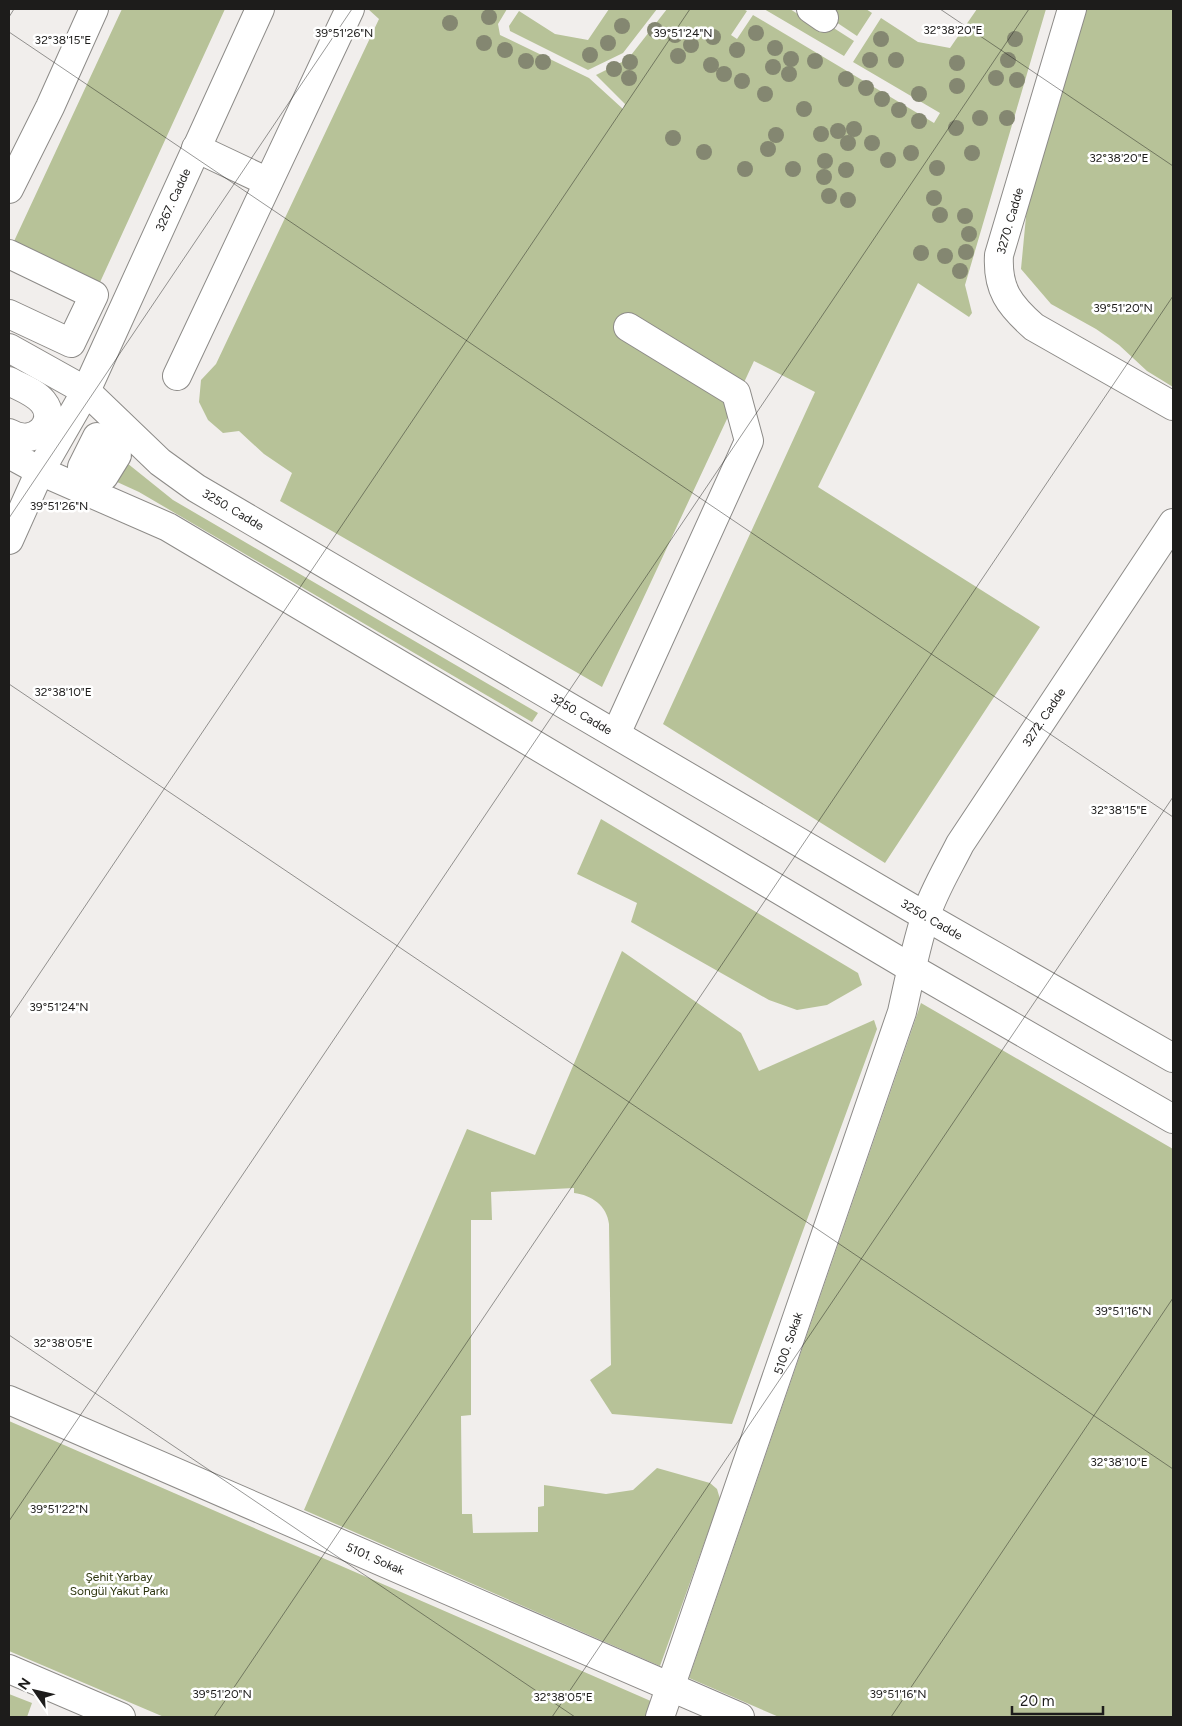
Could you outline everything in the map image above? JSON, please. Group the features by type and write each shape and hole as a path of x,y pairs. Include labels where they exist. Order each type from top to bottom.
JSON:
{"street":[{"path":"9,189 50,107 94,9"},
{"name":"3267. Cadde","path":"9,540 40,471 86,391 260,9"},
{"path":"177,376 350,9"},
{"name":"3270. Cadde","path":"1072,9 999,255 998,274 1004,294 1018,313 1034,327 1173,406"},
{"path":"196,148 268,182"},
{"path":"9,254 94,295 71,343 9,314"},
{"path":"616,734 750,441 736,393 628,327"},
{"name":"3250. Cadde","path":"9,348 86,391 160,462 196,488 925,916 1173,1058"},
{"path":"9,381 38,396 47,408 47,418 41,432 31,438 24,439 9,433"},
{"path":"9,454 40,471 168,527 911,968 1173,1119"},
{"name":"3272. Cadde","path":"911,968 925,916 960,844 1173,523"},
{"name":"5100. Sokak","path":"660,1717 902,1012 911,968"},
{"name":"5101. Sokak","path":"9,1400 740,1717"},
{"path":"9,1669 121,1717"}],"green space":[{"path":"122,9 225,9 96,291 9,252"},
{"path":"368,9 507,9 498,24 500,35 589,78 623,109 625,104 596,75 628,59 667,9 743,9 747,11 731,35 737,39 753,15 934,123 940,113 853,62 881,18 918,42 950,48 977,9 1046,9 965,285 972,313 969,317 918,283 818,487 1040,627 885,863 663,724 815,392 754,361 602,687 280,501 292,473 264,454 239,431 223,433 208,420 199,402 201,380 216,364 379,19"},
{"path":"609,9 657,9 623,53 588,70 510,31 509,26 519,11 555,34 588,40"},
{"path":"764,9 790,9 818,27 829,25 854,41 844,56"},
{"path":"831,9 866,9 872,13 857,36 833,20"},
{"path":"1086,9 1173,9 1173,387 1147,371 1119,345 1096,329 1051,304 1021,269 1027,206"},
{"path":"117,455 173,500 538,713 532,722 139,492 104,476"},
{"path":"601,819 858,973 862,985 827,1005 797,1010 769,1000 631,922 637,903 577,874"},
{"path":"622,951 741,1033 759,1071 874,1020 877,1029 732,1424 612,1414 590,1380 611,1365 609,1224 605,1212 598,1202 587,1196 574,1193 574,1188 491,1192 492,1220 471,1220 471,1415 461,1416 462,1514 472,1514 473,1533 538,1532 538,1507 544,1506 544,1485 606,1494 633,1490 657,1468 710,1483 717,1489 720,1499 660,1666 304,1510 467,1129 535,1155"},
{"path":"921,1003 1173,1149 1173,1717 779,1717 689,1678"},
{"name":"Şehit Yarbay Songül Yakut Parkı","path":"9,1421 653,1702 648,1717 164,1717 9,1651"},
{"path":"9,1694 32,1703 27,1717 9,1717"}]}
